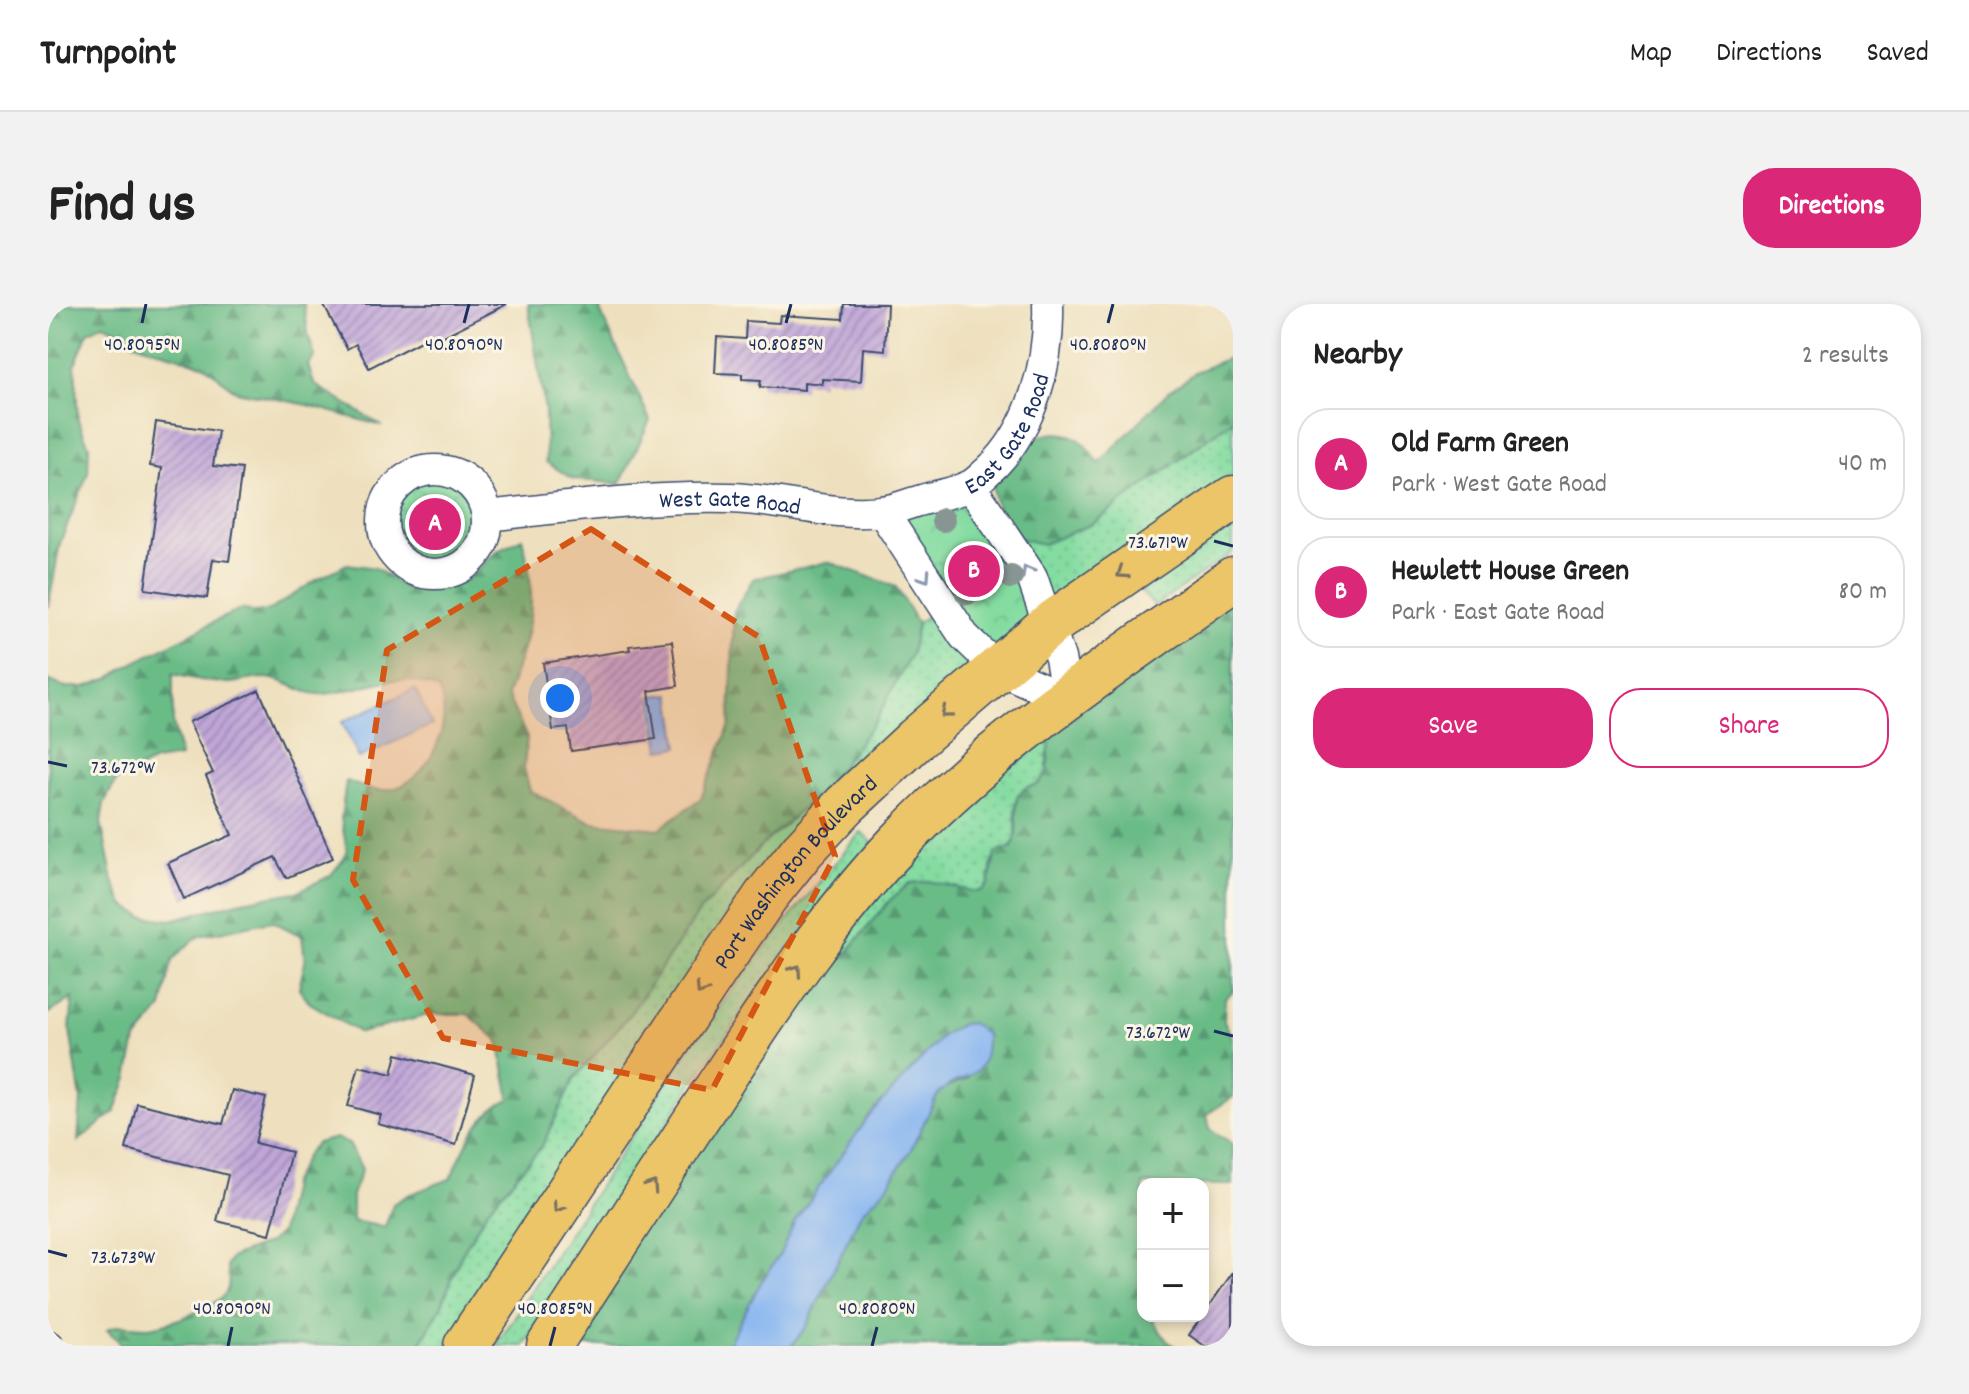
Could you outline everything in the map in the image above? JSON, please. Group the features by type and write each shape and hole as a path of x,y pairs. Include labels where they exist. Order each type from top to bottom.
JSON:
{"main road":[{"name":"Port Washington Boulevard","path":"466,1346 718,966 784,874 845,805 916,739 1048,626 1233,498"},
{"path":"549,1346 691,1126 835,915 898,844 947,797 1067,699 1233,579"}],"street":[{"name":"East Gate Road","path":"1048,304 1048,324 1036,390 1028,414 1014,441 971,486 1032,577 1060,658 1067,699"},
{"name":"West Gate Road","path":"487,516 585,504 687,498 733,498 882,511 971,486"},
{"path":"882,511 964,636 998,669 1067,699"}],"highlighted area":[{"path":"591,529 759,637 835,856 712,1090 443,1038 353,880 387,650"}],"green space":[{"path":"48,304 304,304 308,335 315,356 308,365 314,384 382,426 308,405 236,391 204,365 130,341 116,329 103,324 88,332 75,364 78,420 89,446 88,473 60,543 48,608"},
{"path":"528,304 601,304 600,311 650,420 620,484 573,479 546,462 545,411"},
{"path":"1233,356 1233,420 1092,524 1043,544 1018,538 1002,515 993,489 995,477 1009,456 1032,440 1057,433 1079,440 1099,464 1169,391 1198,371"},
{"path":"1233,420 1233,498 1048,626 1018,538 1092,524"},
{"path":"435,470 455,474 472,485 483,502 487,522 483,542 472,559 455,570 435,574 415,570 398,559 387,542 383,522 387,502 398,485 415,474"},
{"path":"971,486 1048,626 998,669 882,511"},
{"path":"1233,522 1233,552 1155,606 1141,592 1155,576"},
{"path":"522,538 530,581 527,635 507,695 527,738 524,768 530,791 591,822 659,829 701,798 730,725 734,611 753,579 829,562 896,587 917,623 911,654 876,720 824,789 762,845 700,911 630,1014 574,1079 542,1146 488,1209 461,1255 441,1307 419,1346 122,1344 107,1330 118,1326 163,1324 194,1313 222,1297 228,1288 227,1266 232,1257 268,1243 281,1232 291,1185 308,1152 317,1143 336,1138 349,1144 362,1169 352,1195 352,1221 385,1227 393,1204 450,1179 480,1122 510,1099 499,1041 468,1014 432,1014 360,1033 310,1003 299,989 305,961 302,936 272,921 199,936 172,961 162,1008 136,1040 128,1078 115,1112 78,1141 81,1099 70,1030 73,998 48,1014 48,680 64,687 85,687 110,678 242,609 256,613 270,610 347,564 375,568 409,590 466,581 497,551","holes":["173,674 221,683 273,679 316,694 407,680 439,690 443,722 432,756 408,782 393,789 376,790 346,781 341,818 347,851 330,876 297,892 242,901 171,920 143,916 124,905 113,881 101,822 104,803 116,781 154,761 180,757 173,723"]},
{"path":"1233,579 1233,991 1225,998 1224,1021 1233,1039 1233,1097 1207,1114 1210,1129 1233,1144 1233,1185 1209,1185 1209,1178 1137,1178 1137,1322 1154,1322 1167,1341 1175,1346 791,1346 805,1329 861,1213 886,1188 910,1151 938,1094 968,1078 971,1023 961,1024 943,1035 868,1118 794,1223 780,1254 727,1346 549,1346 782,1018 846,954 890,900 910,883 929,881 976,892 984,890 989,884 995,855 1002,849 1011,849 1015,840 1019,793 1037,785 1047,773 1050,737"},
{"path":"944,604 998,669 845,805 464,1346 419,1346 441,1307 461,1255 488,1209 542,1146 574,1079 630,1014 700,911 762,845 824,789 876,720 911,654 917,623"},
{"path":"1062,703 1047,758 1047,773 1037,785 1018,794 1015,806 1017,836 1006,851 992,860 989,884 984,890 976,892 929,881 890,900 846,954 782,1018 779,999"},
{"path":"861,832 873,843 761,987 698,1075 524,1346 496,1346 690,1046 763,950"}],"water":[{"path":"415,689 432,725 359,758 342,722"},
{"path":"671,694 679,747 660,750 652,696"},
{"path":"971,1023 986,1034 983,1062 972,1074 938,1094 910,1151 886,1188 861,1213 805,1329 791,1346 727,1346 780,1254 794,1223 868,1118 943,1035 962,1024"}],"building":[{"path":"323,304 507,304 432,342 430,336 369,368 356,344 347,349"},
{"path":"844,304 887,304 885,350 863,348 861,381 822,379 822,384 804,382 804,390 760,387 761,380 742,379 742,374 715,373 717,337 745,339 746,321 779,323 780,315 843,319"},
{"path":"156,422 218,431 213,466 242,469 229,561 213,559 207,598 145,589 162,468 150,466"},
{"path":"672,641 678,686 649,691 656,739 571,751 568,728 553,730 543,663"},
{"path":"259,690 333,858 286,878 275,857 184,899 168,863 232,835 206,776 213,773 189,722"},
{"path":"397,1054 475,1075 456,1145 378,1124 381,1115 348,1106 359,1066 392,1074"},
{"path":"232,1090 266,1098 255,1143 291,1152 270,1234 217,1221 228,1175 126,1149 137,1103 223,1124"},
{"path":"1233,1272 1233,1346 1205,1346 1189,1335 1198,1322 1209,1322 1209,1306"}],"place":[{"name":"Old Farm Green","path":"435,524"},
{"name":"Hewlett House Green","path":"974,571"}]}
